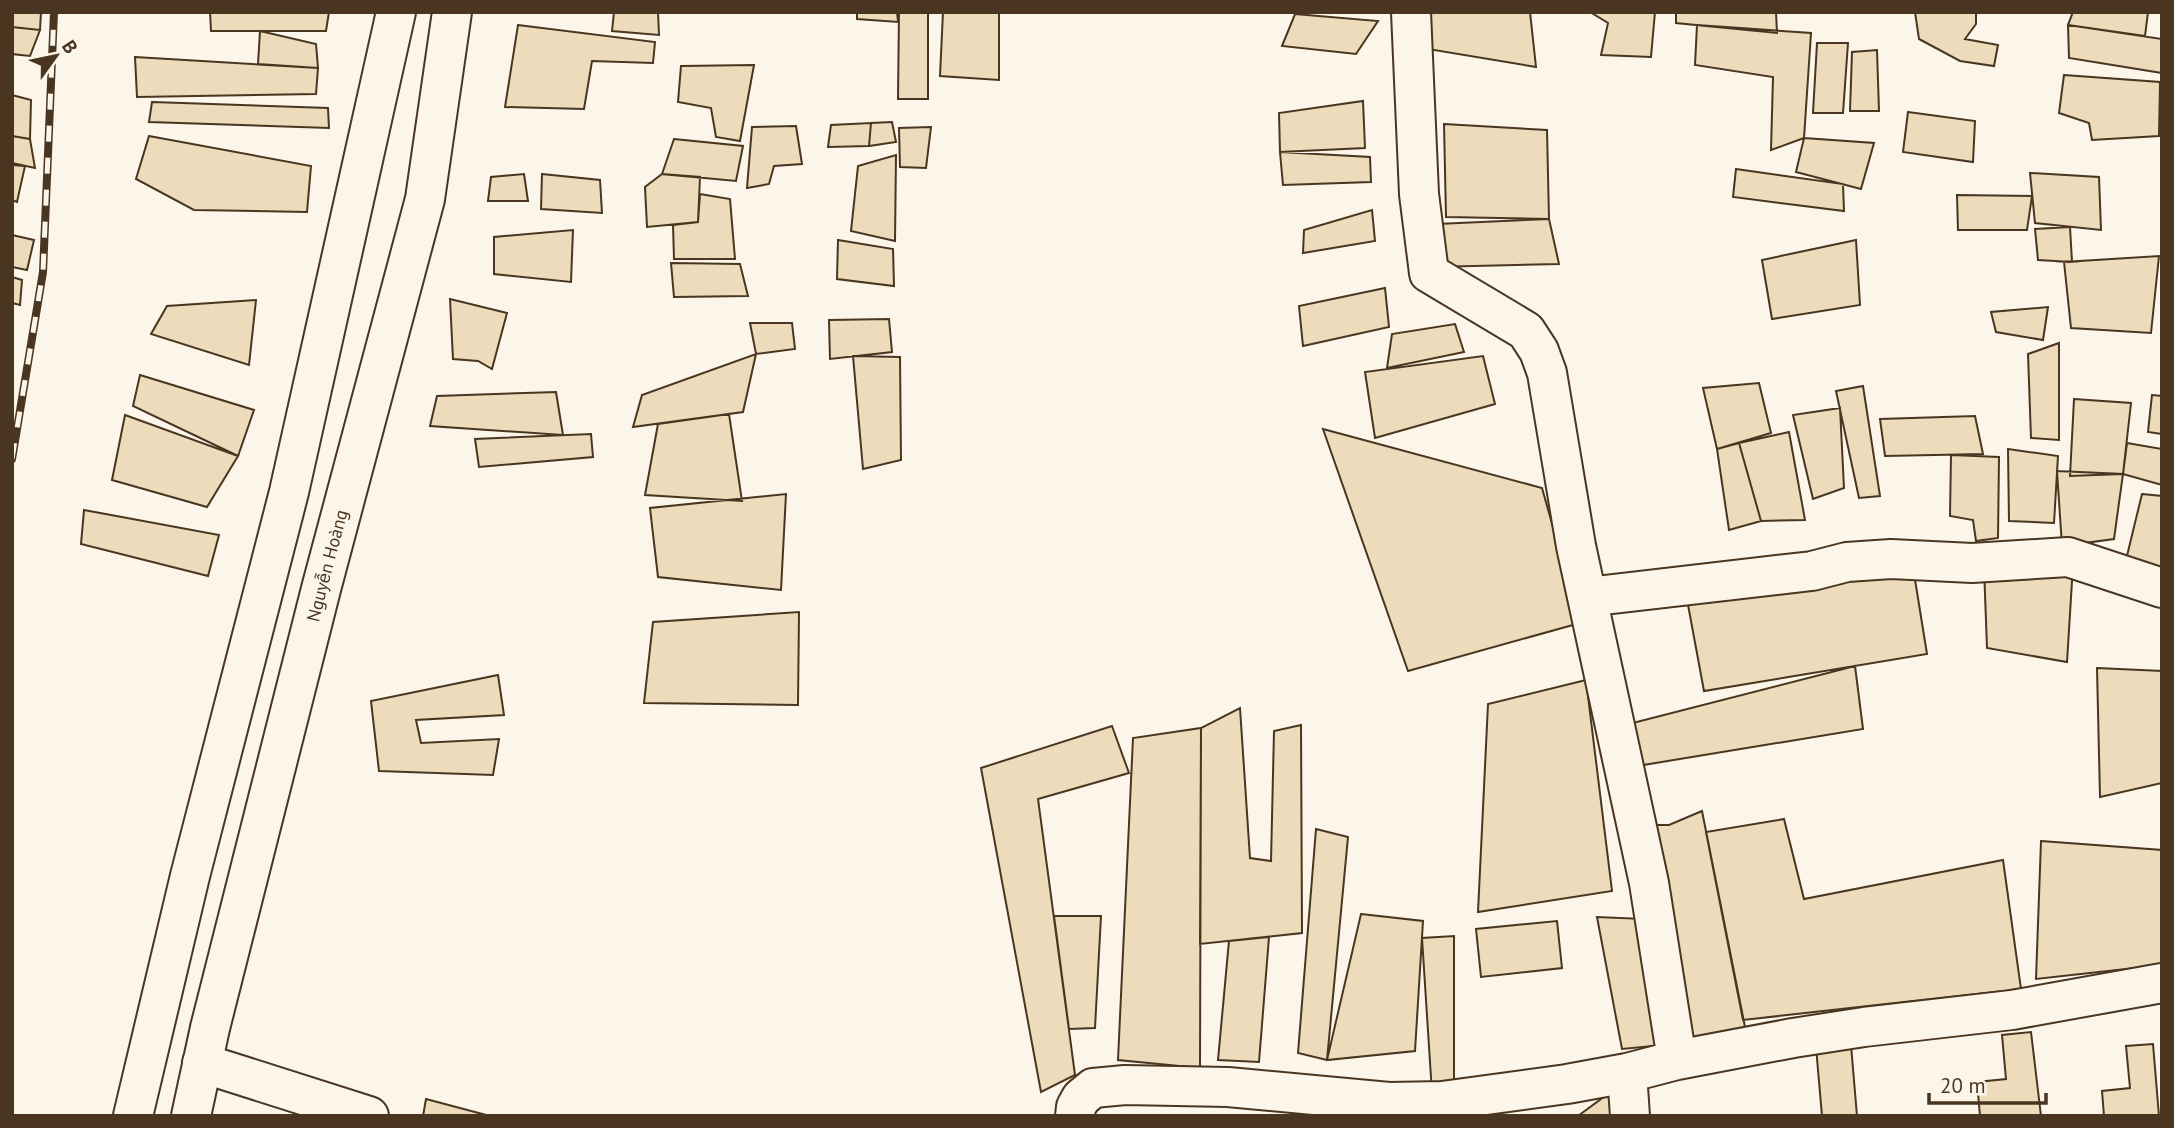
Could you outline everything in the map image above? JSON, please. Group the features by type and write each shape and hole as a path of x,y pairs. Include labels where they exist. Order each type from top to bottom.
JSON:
{"main road":[{"path":"133,1116 190,876 289,492 396,12"},
{"name":"Nguyễn Hoàng","path":"191,1116 321,589 425,199 452,12"},
{"path":"1411,12 1419,194 1429,273 1526,331 1539,351 1547,373 1576,546 1649,883 1677,1060"},
{"path":"1587,597 1812,571 1847,562 1891,559 1972,563 2068,557 2162,587"},
{"path":"1075,1116 1081,1098 1093,1088 1125,1085 1228,1087 1389,1102 1442,1101 1567,1084 1793,1038 2012,1010 2162,982"},
{"path":"202,1063 369,1116"},
{"path":"1627,1073 1630,1116"}],"building":[{"path":"12,12 41,12 40,30 12,27"},
{"path":"210,12 329,12 326,31 211,31"},
{"path":"614,12 658,12 659,35 612,31"},
{"path":"857,12 897,12 898,22 857,19"},
{"path":"899,12 928,12 928,99 898,99"},
{"path":"943,12 999,12 999,80 940,76"},
{"path":"1428,12 1530,12 1536,67 1422,48"},
{"path":"1590,12 1655,12 1651,57 1601,55 1608,23"},
{"path":"1676,12 1776,12 1777,33 1676,23"},
{"path":"1915,12 1976,12 1976,24 1965,39 1998,45 1994,66 1960,61 1919,39"},
{"path":"2073,12 2148,12 2145,36 2068,25"},
{"path":"1295,14 1378,21 1356,54 1282,46"},
{"path":"518,25 655,42 653,63 592,61 584,109 505,107"},
{"path":"1697,25 1811,33 1804,138 1771,150 1773,77 1695,65"},
{"path":"2068,25 2162,39 2162,73 2069,58"},
{"path":"12,27 40,30 30,56 12,54"},
{"path":"260,31 316,44 318,68 258,64"},
{"path":"1817,43 1848,43 1843,113 1813,113"},
{"path":"1877,50 1879,111 1850,111 1852,52"},
{"path":"135,57 318,68 316,94 137,97"},
{"path":"754,65 740,141 716,137 711,108 678,102 681,66"},
{"path":"2064,75 2160,82 2159,136 2092,140 2089,123 2059,113"},
{"path":"12,95 31,100 30,139 12,136"},
{"path":"1363,101 1365,148 1280,152 1279,113"},
{"path":"152,102 328,108 329,128 149,122"},
{"path":"1908,112 1975,121 1973,162 1903,152"},
{"path":"892,122 896,142 869,146 871,123"},
{"path":"871,123 869,146 828,147 831,125"},
{"path":"1444,124 1547,130 1549,219 1446,217"},
{"path":"796,126 802,164 774,166 769,184 747,188 752,127"},
{"path":"931,127 926,168 900,167 899,128"},
{"path":"12,136 30,139 35,168 12,163"},
{"path":"149,136 311,166 307,212 194,210 136,179"},
{"path":"1804,138 1874,143 1861,189 1796,172"},
{"path":"674,139 743,146 736,181 662,174"},
{"path":"1280,152 1370,157 1371,182 1283,185"},
{"path":"896,155 895,241 851,231 858,166"},
{"path":"12,165 25,166 17,202 12,200"},
{"path":"1736,169 1843,184 1844,211 1733,197"},
{"path":"2030,173 2099,177 2101,230 2035,223"},
{"path":"524,174 528,201 488,201 491,177"},
{"path":"542,174 600,180 602,213 541,209"},
{"path":"662,174 700,177 698,222 647,227 645,187"},
{"path":"700,194 730,199 735,259 674,259 673,225 698,222"},
{"path":"1957,195 2032,196 2027,230 1958,230"},
{"path":"1372,210 1375,241 1303,253 1304,230"},
{"path":"1549,219 1559,264 1432,267 1437,224"},
{"path":"2070,227 2072,262 2038,260 2035,229"},
{"path":"573,230 571,282 494,274 494,237"},
{"path":"12,235 34,240 27,270 12,267"},
{"path":"838,240 893,249 894,286 837,279"},
{"path":"1856,240 1860,305 1772,319 1762,260"},
{"path":"2159,256 2151,333 2071,328 2064,262"},
{"path":"671,263 740,264 748,296 674,297"},
{"path":"12,277 22,280 20,305 12,303"},
{"path":"1385,288 1389,327 1303,346 1299,306"},
{"path":"450,299 507,313 492,369 478,361 453,359"},
{"path":"256,300 249,365 151,334 167,306"},
{"path":"2048,307 2043,340 1996,332 1991,312"},
{"path":"889,319 892,352 830,359 829,320"},
{"path":"750,323 792,323 795,349 756,354"},
{"path":"1455,324 1464,352 1387,368 1392,334"},
{"path":"2059,343 2059,440 2031,438 2028,354"},
{"path":"756,354 743,412 633,427 642,395"},
{"path":"853,356 900,357 901,460 863,469"},
{"path":"1483,356 1495,404 1375,438 1365,372"},
{"path":"140,375 254,410 238,456 133,406"},
{"path":"1759,383 1771,433 1717,449 1703,388"},
{"path":"1863,386 1880,496 1859,498 1836,391"},
{"path":"556,392 563,435 430,426 437,396"},
{"path":"2152,395 2162,396 2162,434 2148,432"},
{"path":"2074,399 2131,403 2123,474 2070,476"},
{"path":"1840,408 1844,488 1813,499 1793,415"},
{"path":"729,414 742,501 645,495 658,424"},
{"path":"125,415 238,456 207,507 112,480"},
{"path":"1975,416 1983,454 1885,456 1880,419"},
{"path":"1323,429 1542,488 1580,623 1408,671"},
{"path":"1789,432 1805,520 1761,521 1739,443"},
{"path":"591,434 593,457 479,467 475,439"},
{"path":"1739,443 1761,521 1729,530 1717,449"},
{"path":"2127,443 2162,449 2162,485 2123,474"},
{"path":"2008,449 2058,456 2054,523 2009,521"},
{"path":"1951,455 1999,457 1998,538 1976,541 1973,520 1950,516"},
{"path":"2057,471 2123,474 2114,539 2062,546"},
{"path":"786,494 781,590 658,577 650,508"},
{"path":"2142,494 2162,496 2162,574 2125,564"},
{"path":"84,510 219,535 208,576 81,544"},
{"path":"1912,561 1927,654 1704,691 1686,594"},
{"path":"2073,565 2067,662 1987,648 1984,567"},
{"path":"799,612 798,705 644,703 653,622"},
{"path":"1855,666 1863,729 1625,768 1621,726"},
{"path":"2097,668 2162,671 2162,783 2100,797"},
{"path":"498,675 504,715 416,720 421,743 499,739 493,775 379,771 371,701"},
{"path":"1586,680 1612,891 1478,912 1488,704"},
{"path":"1240,708 1250,858 1271,861 1274,731 1301,725 1302,933 1200,944 1201,728"},
{"path":"1112,726 1129,773 1038,799 1075,1075 1041,1092 981,768"},
{"path":"1201,728 1200,1068 1118,1060 1133,738"},
{"path":"1702,811 1747,1037 1622,1049 1597,917 1643,919 1636,825 1669,825"},
{"path":"1784,819 1804,899 2003,860 2021,989 1743,1020 1706,832"},
{"path":"1316,829 1348,837 1327,1060 1298,1053"},
{"path":"2041,841 2162,850 2162,965 2036,979"},
{"path":"1361,914 1423,921 1415,1051 1327,1060"},
{"path":"1054,916 1101,916 1095,1028 1069,1029"},
{"path":"1557,921 1562,968 1481,977 1476,929"},
{"path":"1454,936 1454,1089 1432,1093 1422,938"},
{"path":"1269,937 1259,1062 1218,1060 1229,941"},
{"path":"2031,1032 2041,1116 1980,1116 1977,1082 2006,1079 2002,1035"},
{"path":"2153,1044 2159,1116 2104,1116 2102,1091 2130,1088 2126,1046"},
{"path":"1851,1045 1857,1116 1822,1116 1816,1047"},
{"path":"1616,1088 1613,1116 1578,1116"},
{"path":"426,1099 490,1116 423,1116"}],"railway":[{"path":"12,459 43,272 54,12"}]}
